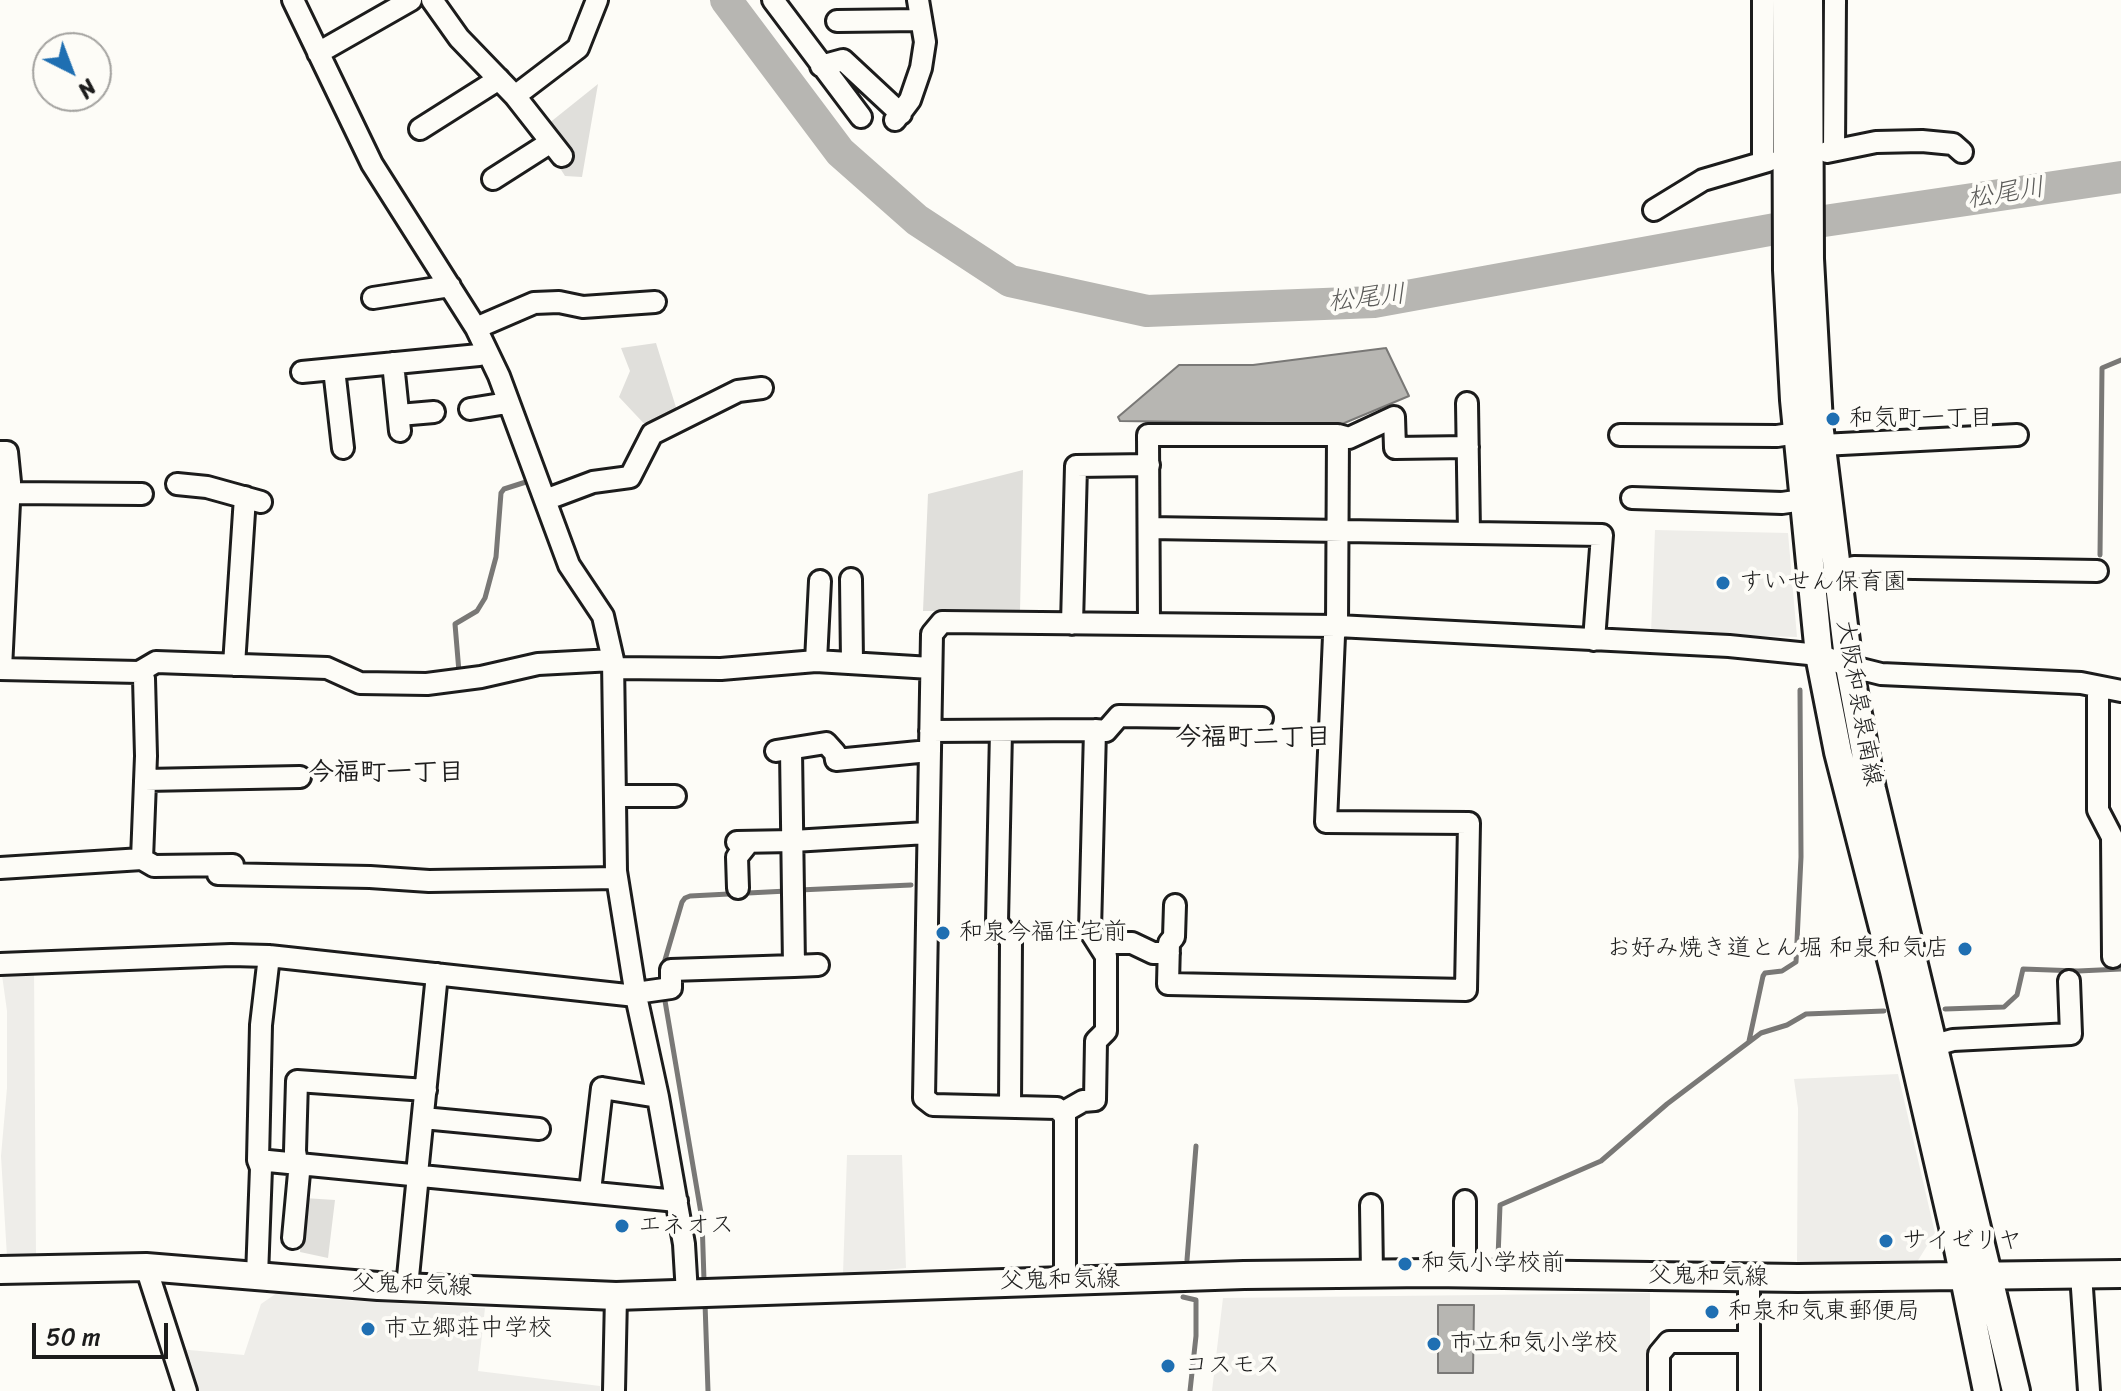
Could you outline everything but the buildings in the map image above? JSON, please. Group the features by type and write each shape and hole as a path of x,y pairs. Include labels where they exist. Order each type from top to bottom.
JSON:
{"main road":[{"name":"大阪和泉泉南線","path":"1786,0 1798,188"},
{"name":"大阪和泉泉南線","path":"1809,0 1798,188 1797,433 1819,655 1838,752 1894,971 1976,1277 2016,1391"},
{"name":"大阪和泉泉南線","path":"1798,262 1849,666 1872,789 1935,1045 1976,1277 1987,1391"},
{"name":"父鬼和気線","path":"0,1270 146,1267 407,1287 616,1296 1244,1275 1749,1278 2121,1274"}],"street":[{"path":"293,0 372,164 476,328 499,376 569,565 603,616 613,664 617,878 636,994 677,1201 687,1294"},
{"path":"318,53 378,10 411,0"},
{"path":"432,0 468,47 515,96 557,149 493,179"},
{"path":"515,96 578,48 597,0"},
{"path":"773,0 861,117"},
{"path":"1654,210 1703,180 1765,161 1763,0"},
{"path":"1835,0 1830,151 1876,142 1922,141 1953,144 1962,152"},
{"path":"821,66 843,60 898,117 910,100 921,68 925,42 919,10 837,21"},
{"path":"468,47 486,35"},
{"path":"420,129 499,79"},
{"path":"373,298 450,286"},
{"path":"476,328 534,303 559,302 571,297 583,307 643,297"},
{"path":"302,372 486,352"},
{"path":"393,363 399,423 434,412"},
{"path":"334,369 331,411 343,448"},
{"path":"545,500 593,482 630,477 652,434 738,391 762,388"},
{"path":"470,409 507,403"},
{"path":"1467,403 1469,533"},
{"path":"1149,624 1148,435 1338,435 1349,438 1394,417 1395,448 1468,447"},
{"path":"1620,435 1777,436 1797,433"},
{"path":"1175,905 1174,937 1169,943 1168,984 1466,990 1469,823 1326,822 1334,636 1337,626 1338,435"},
{"path":"1822,445 2017,435"},
{"path":"0,452 7,452 10,493 0,669 139,672 156,662 327,668 360,683 427,684 481,677 538,664 721,669 816,661 931,668"},
{"path":"1072,624 1076,466 1149,465"},
{"path":"177,484 207,487 253,499 247,584 234,665"},
{"path":"10,493 104,503 142,494"},
{"path":"1644,505 1719,510 1803,500"},
{"path":"1149,528 1602,535 1594,640"},
{"path":"1836,571 1854,567 2097,571"},
{"path":"851,579 852,662"},
{"path":"816,661 820,581"},
{"path":"1065,1281 1065,1116 1057,1108 933,1105 924,1098 932,634 942,622 1337,626 1729,646 1819,655 1849,666 1892,675 2081,683 2121,691"},
{"path":"139,672 144,678 142,859"},
{"path":"2098,687 2098,810 2112,837 2113,957"},
{"path":"794,966 793,841 784,751 823,734 836,760 930,741 1001,731 1106,731 1119,716 1262,718"},
{"path":"1062,1113 1083,1101 1095,1100 1096,1041 1106,1031 1106,956 1090,931 1095,730"},
{"path":"1001,731 997,922 1011,941 1010,1107"},
{"path":"145,780 300,777"},
{"path":"615,796 675,796"},
{"path":"732,876 743,842 927,833"},
{"path":"0,868 142,859 154,866 226,862 429,881 617,878"},
{"path":"226,862 253,865"},
{"path":"1100,943 1132,943 1153,953 1169,953"},
{"path":"0,964 269,956 636,994 671,988 671,970 818,965"},
{"path":"257,1276 261,1025 269,956"},
{"path":"407,1287 437,974"},
{"path":"1935,1045 1953,1040 2071,1034 2069,981"},
{"path":"293,1238 299,1173 296,1162 297,1081 426,1090"},
{"path":"590,1191 602,1088 658,1097"},
{"path":"423,1118 508,1116 539,1129"},
{"path":"258,1160 296,1162 417,1179 590,1191 677,1201"},
{"path":"1465,1201 1465,1274"},
{"path":"1371,1205 1372,1274"},
{"path":"146,1267 186,1391"},
{"path":"2081,1274 2089,1391"},
{"path":"1749,1278 1749,1391"},
{"path":"614,1391 616,1296"},
{"path":"1659,1391 1659,1354 1669,1342 1749,1342"}],"shaded area":[{"path":"598,84 582,177 565,176 558,165 548,124"},
{"path":"656,343 679,417 650,430 619,397 630,371 621,348"},
{"path":"1386,348 1409,396 1342,424 1120,421 1118,417 1179,365 1253,365"},
{"path":"1023,470 1020,611 923,611 928,494"},
{"name":"すいせん保育園","path":"1655,530 1788,533 1797,637 1651,633"},
{"path":"34,967 36,1257 7,1257 1,1156 7,1088 7,1011 1,968"},
{"path":"1898,1074 1935,1233 1917,1262 1797,1262 1798,1108 1794,1079"},
{"path":"847,1155 902,1155 906,1268 843,1274"},
{"path":"304,1198 335,1200 328,1258 300,1252"},
{"name":"市立郷荘中学校","path":"284,1288 307,1298 485,1308 478,1371 600,1386 600,1391 194,1391 178,1349 244,1355 261,1304"},
{"name":"市立和気小学校","path":"1650,1293 1650,1391 1212,1391 1223,1298"},
{"path":"1438,1305 1474,1305 1473,1373 1438,1373"}],"waterway":[{"name":"松尾川","path":"726,0 840,152 917,220 1010,281 1147,311 1374,302 1797,225 2121,177"},
{"path":"2100,555 2102,368 2121,360"},
{"path":"459,672 455,624 477,611 485,598 496,557 501,493 504,489 529,481"},
{"path":"1749,1041 1763,976 1782,971 1796,962 1801,857 1800,690"},
{"path":"799,890 911,885"},
{"path":"662,970 685,898 787,891"},
{"path":"1945,1009 2004,1007 2017,995 2023,969 2121,969"},
{"path":"664,995 702,1219 704,1280"},
{"path":"1498,1258 1500,1205 1601,1161 1667,1104 1761,1033 1787,1025 1806,1014 1884,1011"},
{"path":"1187,1260 1196,1146"},
{"path":"1183,1297 1196,1300 1190,1391"},
{"path":"705,1303 708,1391"}],"place":[{"name":"和気町一丁目","path":"1833,419"},
{"name":"すいせん保育園","path":"1723,583"},
{"name":"和泉今福住宅前","path":"943,933"},
{"name":"お好み焼き道とん堀 和泉和気店","path":"1965,949"},
{"name":"エネオス","path":"622,1226"},
{"name":"サイゼリヤ","path":"1886,1241"},
{"name":"和気小学校前","path":"1405,1264"},
{"name":"和泉和気東郵便局","path":"1712,1312"},
{"name":"市立郷荘中学校","path":"368,1329"},
{"name":"市立和気小学校","path":"1434,1344"},
{"name":"コスモス","path":"1168,1366"}],"district":[{"name":"今福町二丁目","path":"1253,738"},
{"name":"今福町一丁目","path":"386,773"}]}
